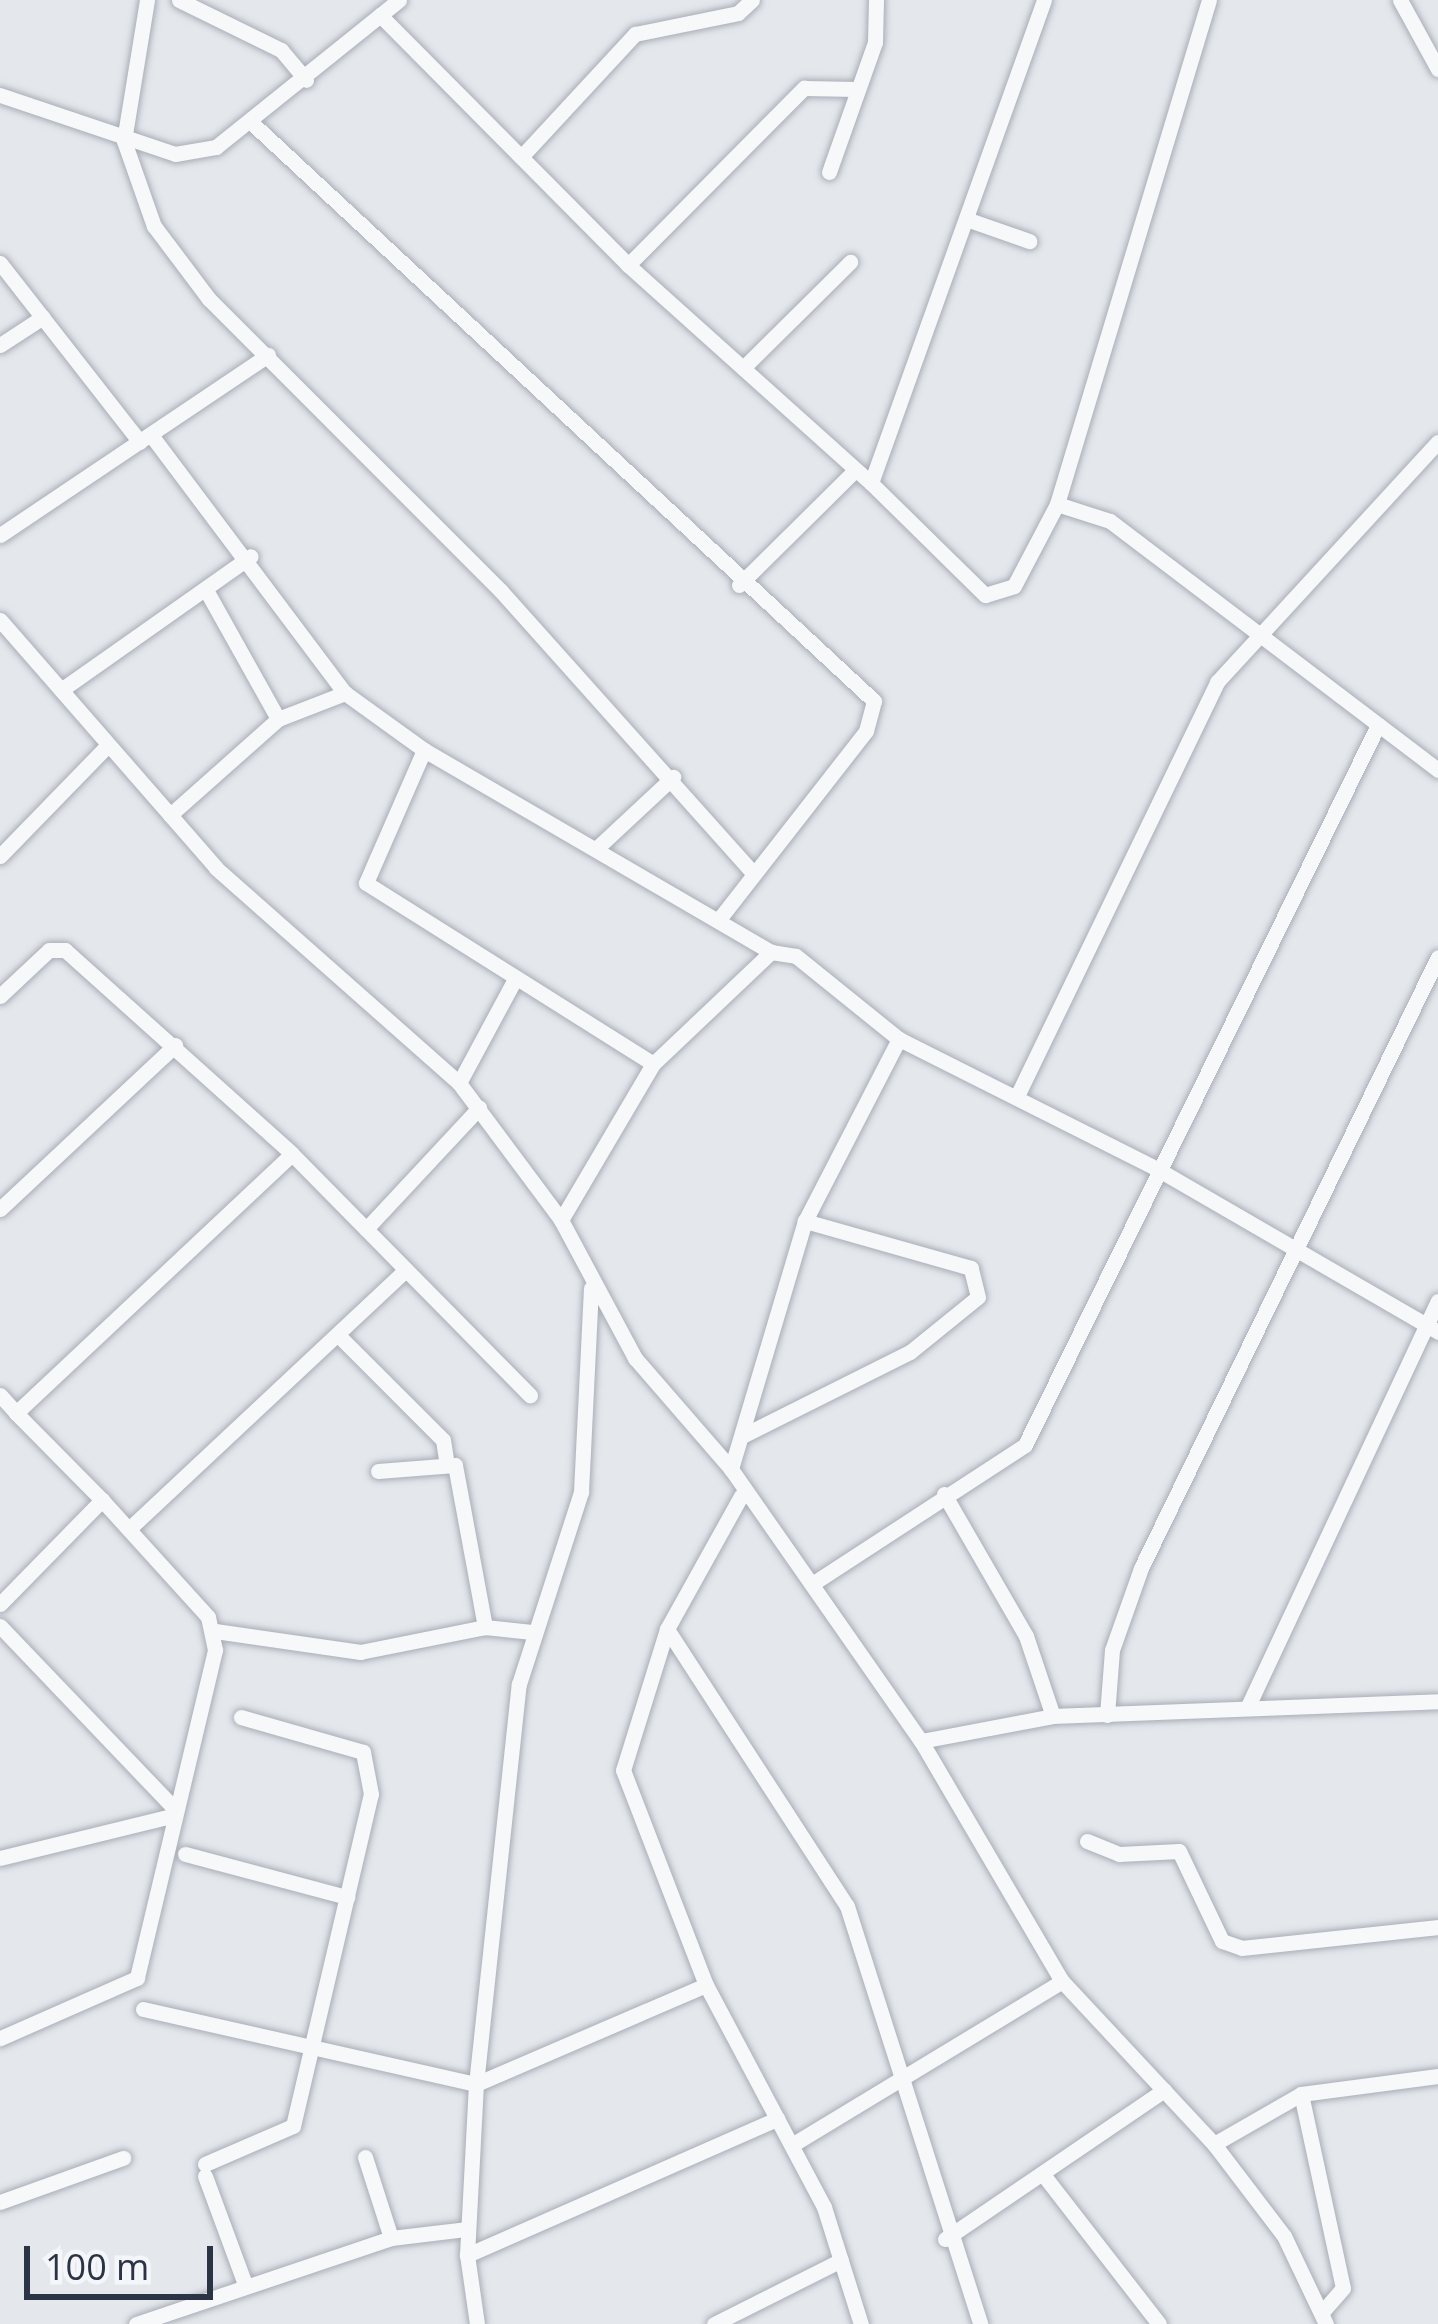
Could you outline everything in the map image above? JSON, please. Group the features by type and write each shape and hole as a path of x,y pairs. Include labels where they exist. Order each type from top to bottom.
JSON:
{"street":[{"path":"146,0 124,141 154,226 268,355 673,777 751,871"},
{"path":"178,0 280,50 306,80"},
{"path":"0,95 124,141 175,154 254,125 399,0"},
{"path":"520,158 635,34 738,13 752,0"},
{"path":"829,172 879,26 875,0"},
{"path":"871,483 1044,0"},
{"path":"380,15 628,265 990,597 1014,586 1058,504 1209,0"},
{"path":"1400,0 1438,69"},
{"path":"628,265 804,88 856,88"},
{"path":"254,125 739,585 874,700 875,714 751,871 720,918"},
{"path":"969,220 1029,241"},
{"path":"743,368 850,262"},
{"path":"0,263 145,439 251,556 345,693 424,751 598,847 771,952 796,956 899,1039 1018,1094 1159,1170 1431,1329"},
{"path":"0,345 43,317"},
{"path":"0,535 268,355"},
{"path":"1018,1094 1217,682 1268,634 1438,442"},
{"path":"739,585 853,472"},
{"path":"1058,504 1110,520 1268,634 1438,770"},
{"path":"61,690 251,556"},
{"path":"206,590 278,719"},
{"path":"0,620 6,640 61,690 104,748 459,1083 479,1108 561,1220 591,1288 731,1468 740,1496 812,1584 921,1741 1062,1981 1214,2144 1284,2236 1323,2319"},
{"path":"170,815 278,719 345,693"},
{"path":"812,1584 1024,1445 1378,725"},
{"path":"0,856 104,748"},
{"path":"424,751 366,883 514,981 653,1064"},
{"path":"598,847 673,777"},
{"path":"0,995 50,950 64,950 292,1154 530,1395"},
{"path":"561,1220 653,1064 771,952"},
{"path":"1107,1715 1112,1650 1141,1568 1438,957"},
{"path":"459,1083 514,981"},
{"path":"731,1468 805,1221 899,1039"},
{"path":"0,1209 175,1045"},
{"path":"366,1228 479,1108"},
{"path":"16,1413 292,1154"},
{"path":"744,1435 910,1352 977,1297 971,1268 805,1221"},
{"path":"131,1527 406,1270"},
{"path":"478,2324 467,2255 476,2084 532,1632 581,1492 591,1288"},
{"path":"1249,1704 1431,1329 1438,1301"},
{"path":"338,1334 443,1440 485,1627"},
{"path":"0,1395 131,1527 215,1631 360,1652 485,1627 532,1632"},
{"path":"378,1471 446,1459"},
{"path":"944,1494 1026,1636 1053,1716"},
{"path":"740,1496 667,1629 623,1770 706,1985 777,2119 795,2143 841,2260 860,2324"},
{"path":"0,1604 102,1499"},
{"path":"0,1627 169,1811"},
{"path":"667,1629 848,1906 945,2239 980,2324"},
{"path":"0,2038 133,1986 169,1811 215,1631"},
{"path":"921,1741 1053,1716 1249,1704 1438,1701"},
{"path":"241,1717 350,1745 369,1761 347,1897 290,2132 205,2170 245,2284"},
{"path":"0,1858 169,1811"},
{"path":"1087,1841 1119,1854 1179,1851 1222,1941 1242,1948 1438,1927"},
{"path":"185,1853 347,1897"},
{"path":"795,2143 903,2082 1062,1981"},
{"path":"142,2009 476,2084 706,1985"},
{"path":"1214,2144 1301,2094 1438,2076"},
{"path":"945,2239 1045,2177 1164,2090"},
{"path":"1301,2094 1342,2288 1323,2319"},
{"path":"467,2255 777,2119"},
{"path":"365,2157 391,2238"},
{"path":"0,2202 124,2158"},
{"path":"1045,2177 1159,2324"},
{"path":"136,2324 391,2238 467,2229"},
{"path":"714,2324 841,2260"}]}
